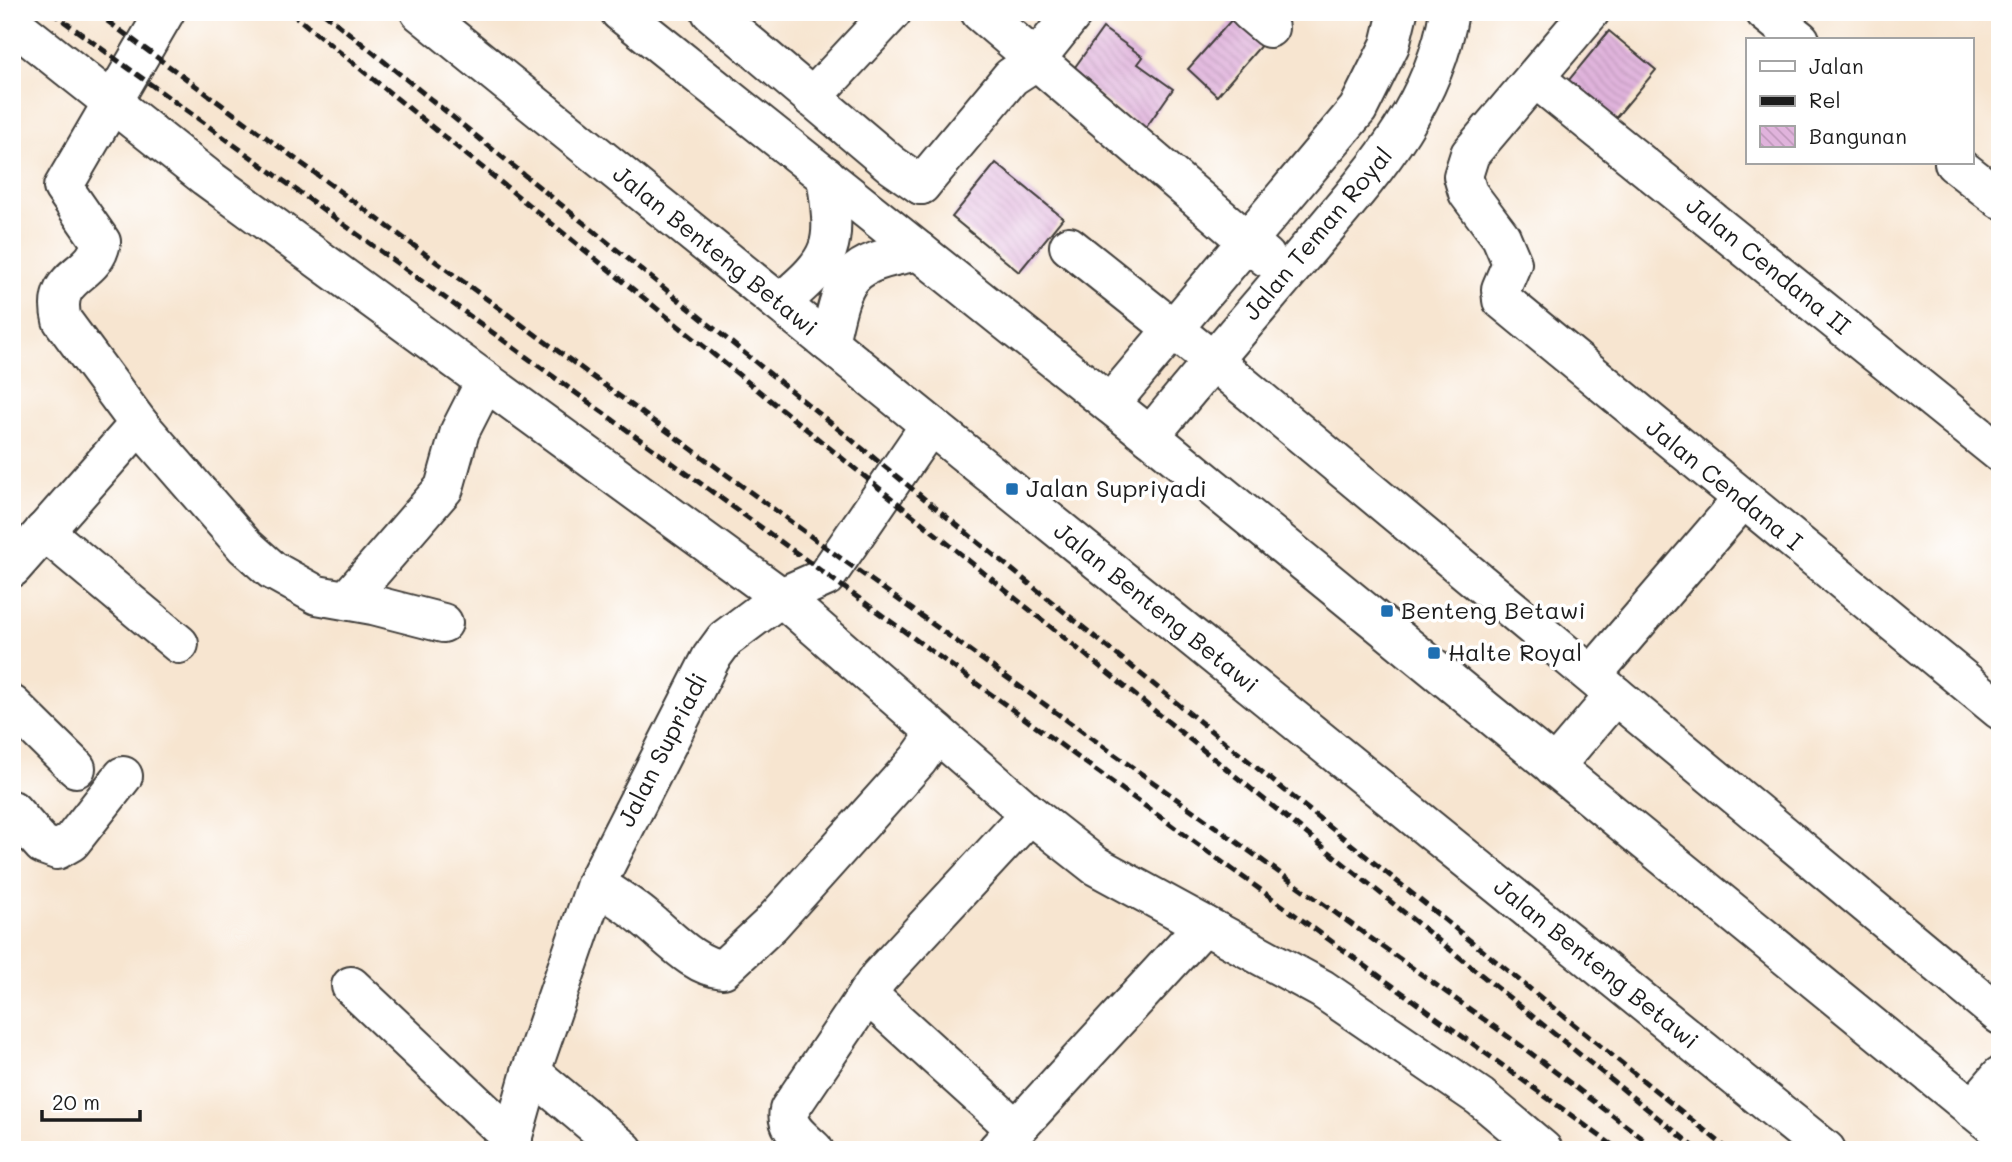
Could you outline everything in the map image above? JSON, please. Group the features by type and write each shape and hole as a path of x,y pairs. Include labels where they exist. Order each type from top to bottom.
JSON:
{"street":[{"path":"165,12 63,187 101,242 100,253 63,288 57,302 62,320 139,424 245,546 272,570 317,595 443,623"},
{"name":"Jalan Benteng Betawi","path":"420,12 1826,1150"},
{"path":"620,12 1150,436 1986,1120 2000,1076"},
{"path":"710,12 907,175"},
{"path":"812,97 892,12"},
{"path":"980,12 1034,62 1286,275"},
{"path":"864,206 907,175 1011,77 1034,62 1074,12"},
{"name":"Jalan Teman Royal","path":"1110,404 1358,109 1390,45 1398,12"},
{"name":"Jalan Teman Royal","path":"1150,436 1387,155 1432,73 1445,38 1449,12"},
{"path":"1536,79 1590,12"},
{"path":"1765,12 1798,38"},
{"path":"12,23 206,177 781,597 1030,814 1096,866 1322,989 1480,1097 1543,1150"},
{"name":"Jalan Cendana I","path":"1536,79 1470,154 1463,176 1468,193 1501,237 1512,263 1501,289 1502,300 2000,710"},
{"name":"Jalan Cendana II","path":"1536,79 2000,453"},
{"path":"1955,164 2000,199"},
{"path":"780,303 820,267 830,247 832,219 826,176"},
{"path":"1069,246 1212,360 2000,1015"},
{"path":"830,343 836,304 842,289 853,274 886,256 919,251"},
{"path":"1199,296 1239,328"},
{"path":"347,600 444,488 460,431 485,382"},
{"path":"12,568 139,424"},
{"name":"Jalan Supriadi","path":"511,1144 531,1072 596,884 711,658 725,639 781,597 826,577 930,425"},
{"path":"1554,767 1664,591 1742,500"},
{"path":"44,531 179,644"},
{"path":"12,705 76,768"},
{"path":"596,884 646,918 672,942 712,968 723,970 770,925 918,760 937,733"},
{"path":"12,810 43,845 57,850 71,842 123,776"},
{"path":"814,1150 793,1130 788,1117 789,1110 867,994 1030,814"},
{"path":"867,994 1007,1140 1204,925"},
{"path":"351,986 511,1144"},
{"path":"531,1072 624,1150"}],"building":[{"path":"1234,17 1263,43 1217,96 1188,69"},
{"path":"1103,28 1143,57 1138,64 1173,89 1145,129 1070,74"},
{"path":"1609,31 1656,70 1614,120 1568,81"},
{"path":"996,163 1063,218 1019,272 952,217"}],"railway":[{"path":"51,12 1619,1150"},
{"path":"95,12 839,557 1524,1048 1658,1150"},
{"path":"290,12 1698,1150"},
{"path":"323,12 1729,1150"}],"place":[{"name":"Jalan Supriyadi","path":"1012,489"},
{"name":"Benteng Betawi","path":"1387,611"},
{"name":"Halte Royal","path":"1434,653"}]}
